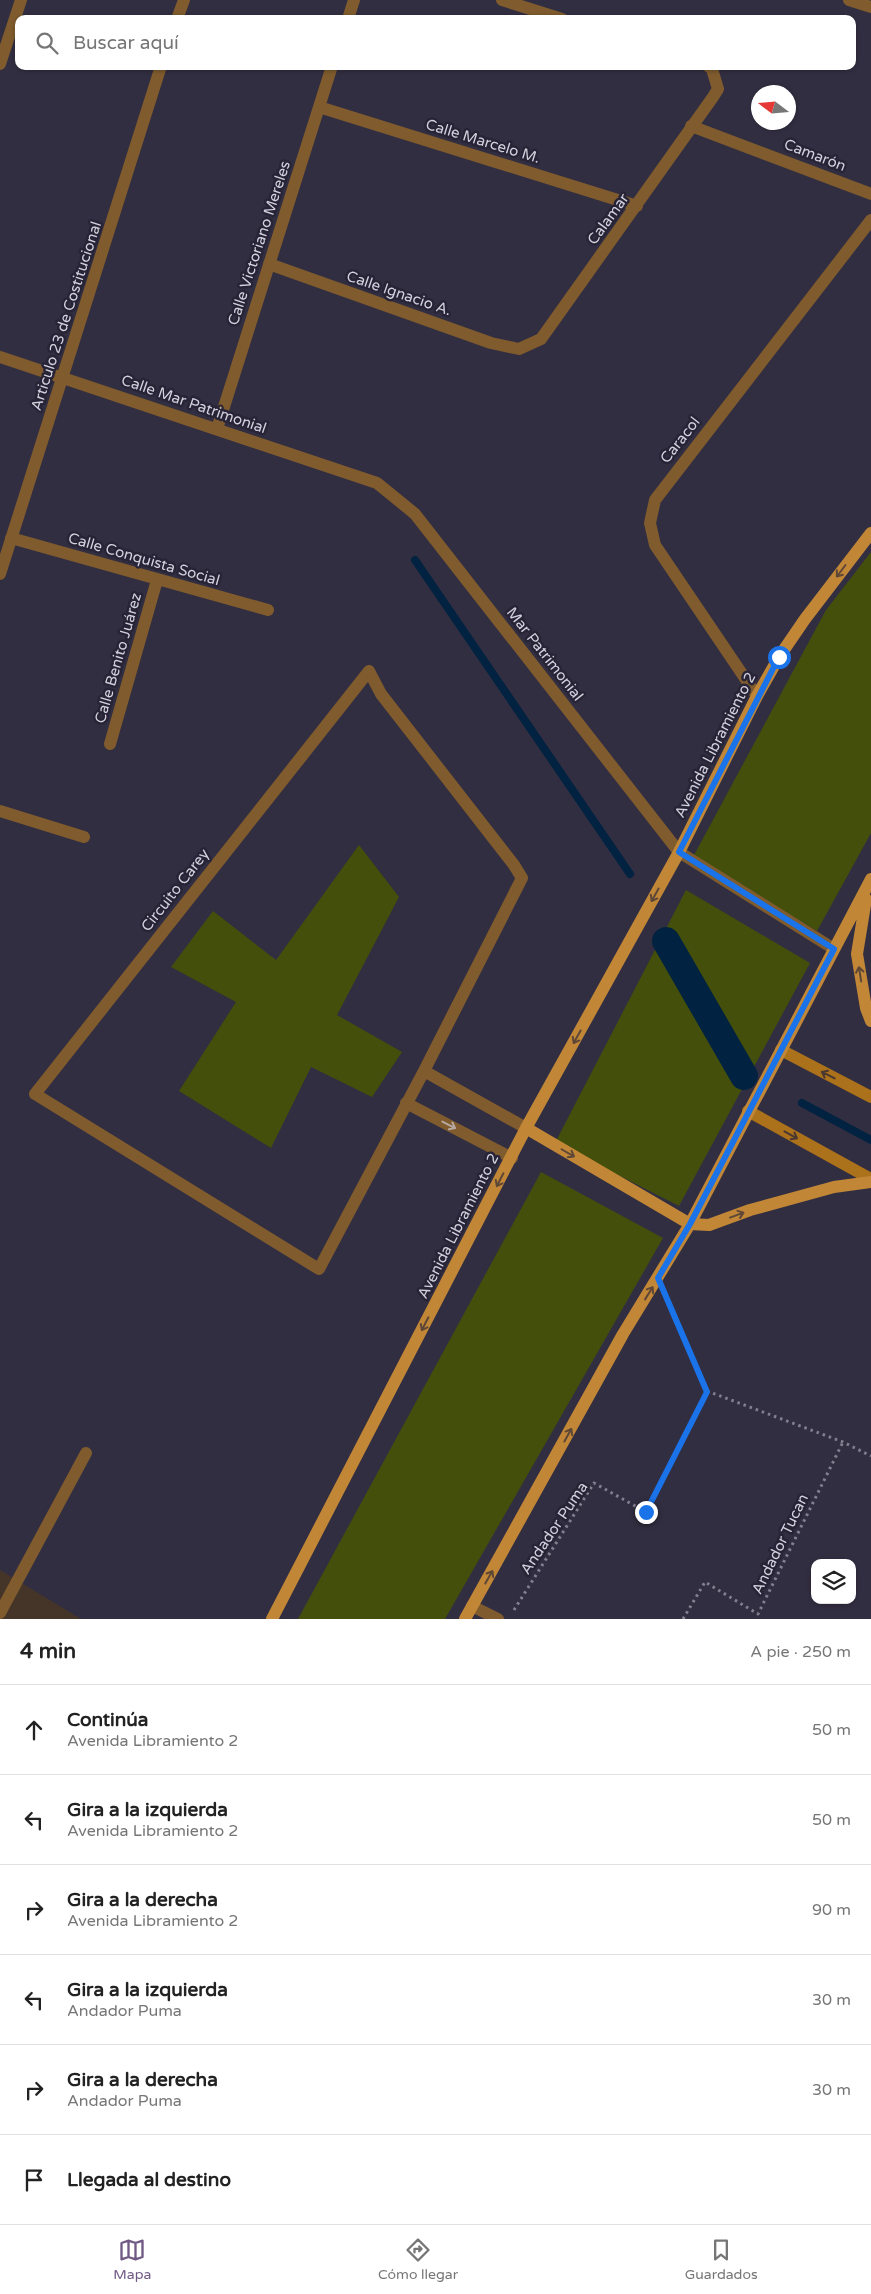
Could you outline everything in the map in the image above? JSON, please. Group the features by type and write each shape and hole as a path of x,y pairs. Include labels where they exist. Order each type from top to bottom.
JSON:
{"main road":[{"name":"Avenida Libramiento 2","path":"272,1619 526,1128 679,852 757,696 779,657 805,619 871,533"},
{"path":"465,1619 623,1334 690,1224 869,884"},
{"path":"869,884 857,954 866,1008 871,1021"},
{"path":"526,1128 690,1224 709,1225 750,1210 871,1180"}],"street":[{"path":"16,15 21,0"},
{"path":"178,15 184,0"},
{"path":"349,15 354,0"},
{"path":"502,0 549,15"},
{"path":"849,0 871,7"},
{"path":"0,64 15,18"},
{"name":"Articulo 23 de Costitucional","path":"0,574 160,70"},
{"name":"Calle Victoriano Mereles","path":"217,429 331,70"},
{"name":"Calamar","path":"518,349 541,339 637,206 718,89 712,70"},
{"name":"Calle Marcelo M.","path":"319,106 637,206"},
{"name":"Camarón","path":"691,126 871,194"},
{"name":"Caracol","path":"757,696 655,545 650,523 655,500 871,220"},
{"name":"Calle Ignacio A.","path":"269,264 491,343 518,349"},
{"name":"Calle Mar Patrimonial","path":"0,357 64,376 377,483"},
{"name":"Mar Patrimonial","path":"377,483 416,514 679,852"},
{"name":"Calle Conquista Social","path":"11,538 268,610"},
{"name":"Calle Benito Juárez","path":"110,744 157,580"},
{"name":"Circuito Carey","path":"406,1103 318,1268 35,1094 369,671 381,694 514,865 522,878 424,1070"},
{"path":"0,811 84,837"},
{"path":"679,852 834,949"},
{"path":"781,1050 871,1097"},
{"path":"512,1158 406,1103 424,1070 526,1128"},
{"path":"748,1111 871,1180"},
{"path":"0,1613 86,1453"},
{"path":"472,1606 498,1619"}],"path":[{"path":"658,1278 707,1392 843,1442 871,1456"},
{"name":"Andador Puma","path":"513,1611 594,1483 646,1512 707,1392"},
{"name":"Andador Tucan","path":"683,1619 705,1582 758,1614 843,1442"}],"shaded area":[{"path":"0,1570 81,1619 0,1619"}],"green space":[{"path":"871,552 871,833 817,931 693,857 826,610"},
{"path":"359,845 399,897 337,1015 402,1052 372,1097 311,1067 271,1148 179,1091 236,1002 171,967 213,911 276,960"},
{"path":"686,890 810,963 679,1206 555,1143"},
{"path":"541,1172 663,1238 445,1619 298,1619"}],"waterway":[{"path":"415,560 630,874"},
{"path":"666,941 744,1076"},
{"path":"802,1103 871,1140"}],"route":[{"path":"646,1512 707,1392 658,1278 690,1224 834,949 679,852 757,696 779,657"}]}
